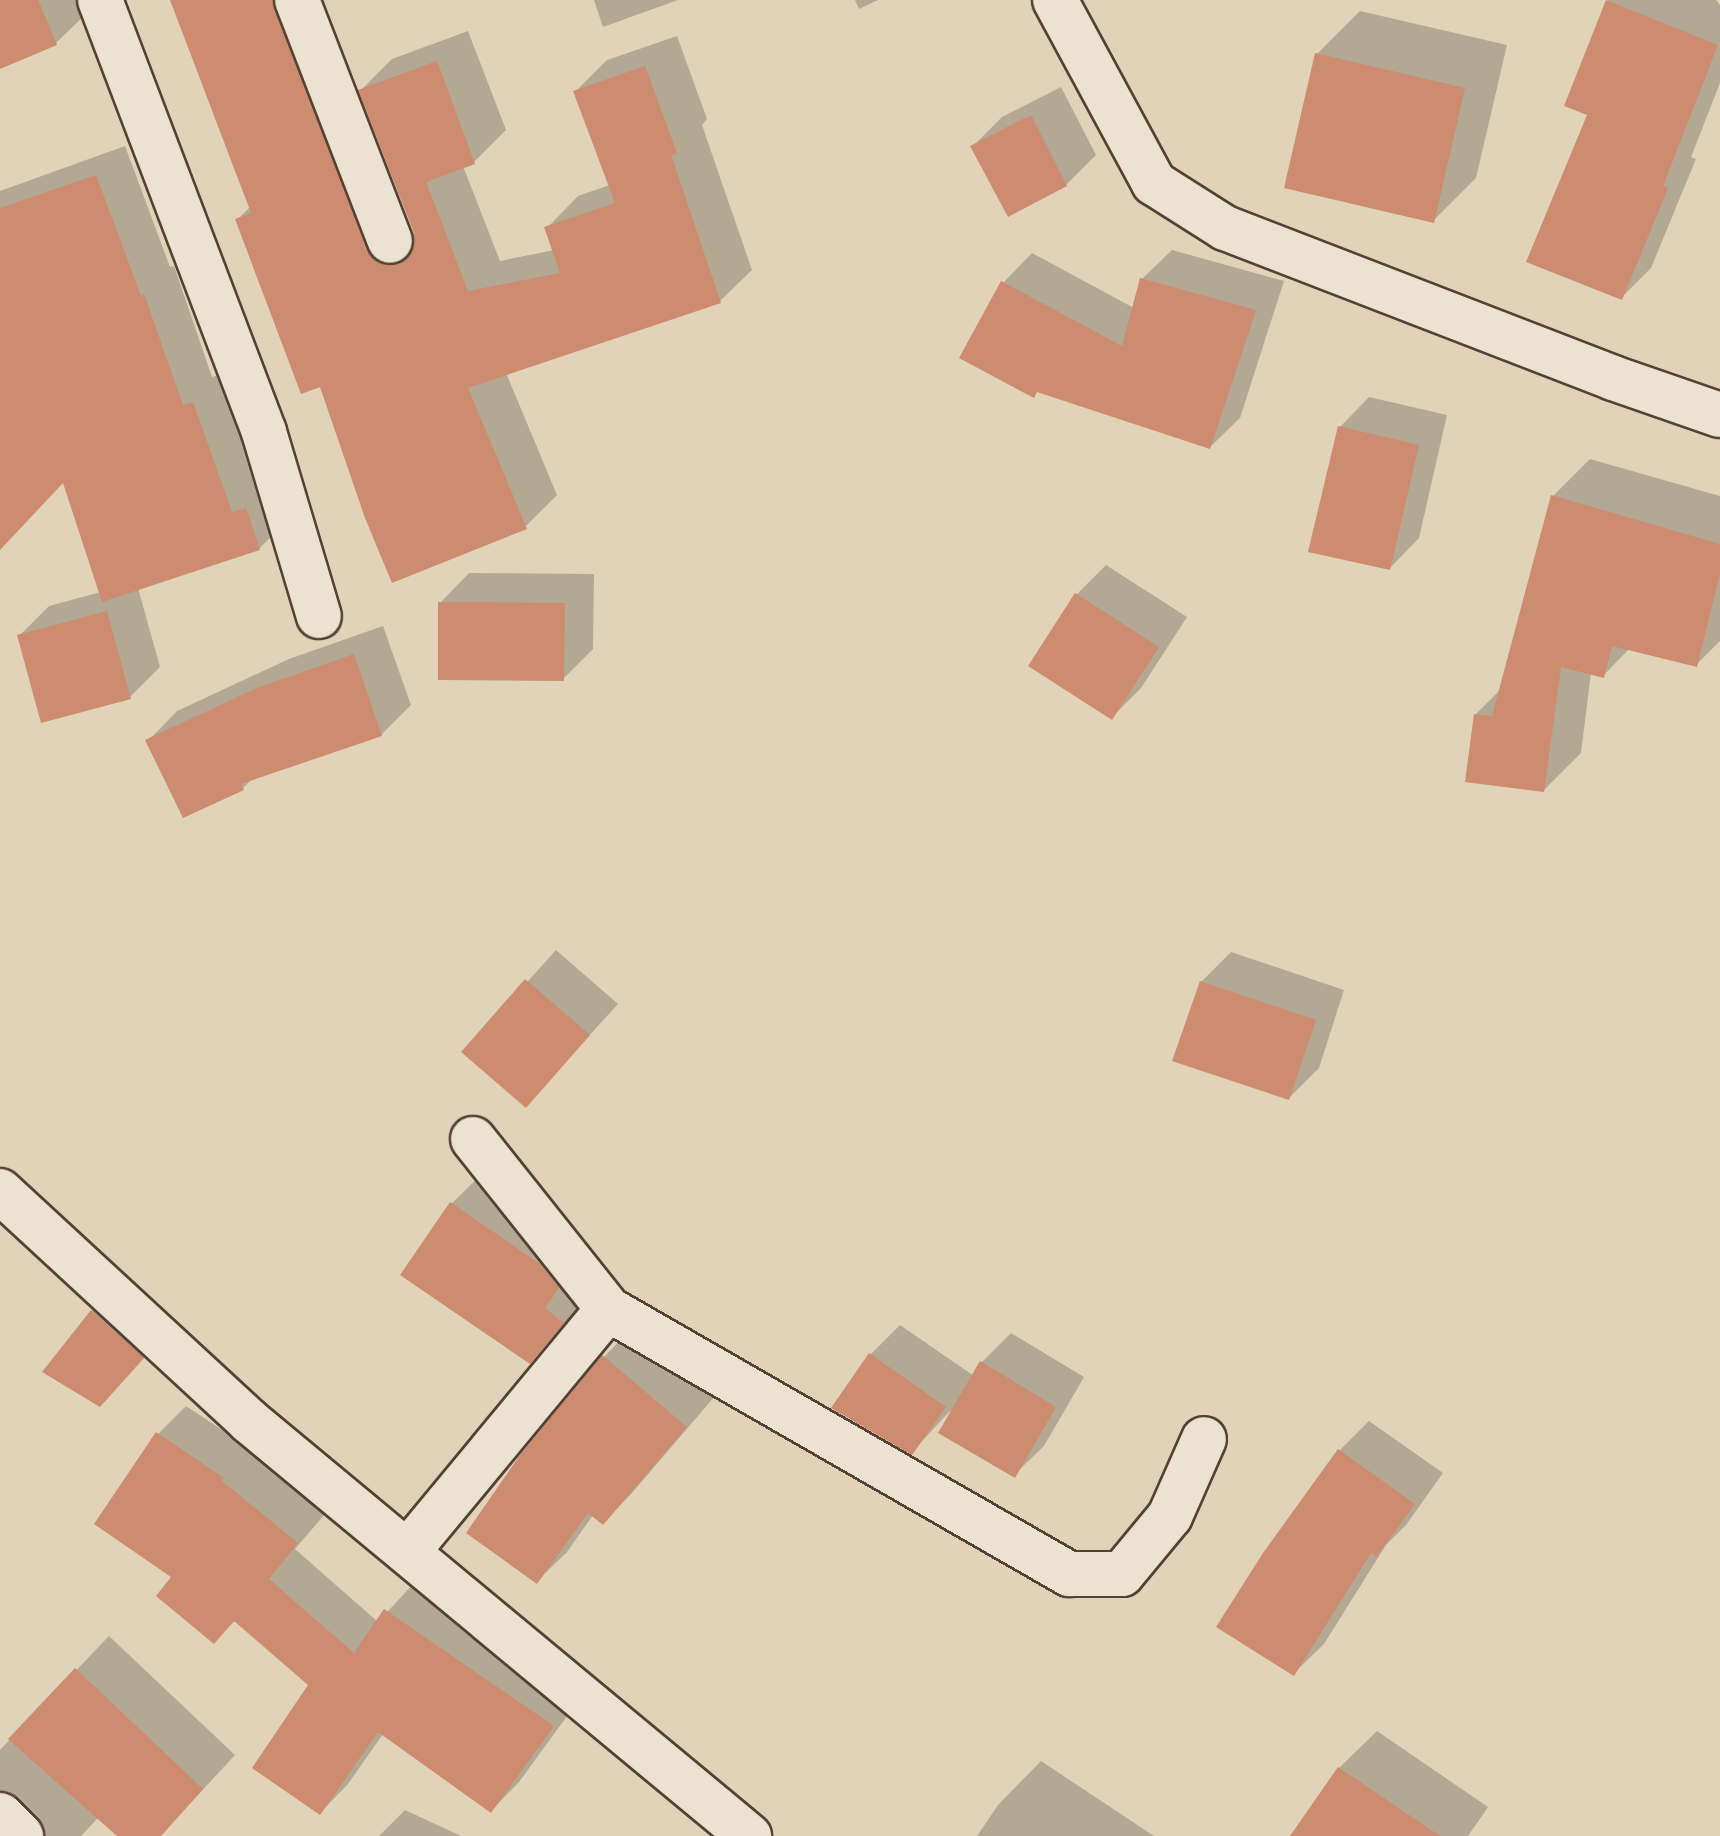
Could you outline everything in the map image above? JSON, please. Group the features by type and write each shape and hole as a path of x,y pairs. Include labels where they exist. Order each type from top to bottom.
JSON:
{"street":[{"path":"100,0 264,432 319,616"},
{"path":"297,0 390,241"},
{"path":"1055,0 1154,183 1225,228 1613,378 1720,415"},
{"path":"473,1139 608,1309 1069,1574 1122,1574 1170,1516 1204,1439"},
{"path":"0,1191 249,1421 749,1836"},
{"path":"408,1551 608,1309"},
{"path":"0,1815 21,1836"}],"building":[{"path":"0,0 38,0 57,45 0,69"},
{"path":"170,0 273,0 367,250 374,260 385,265 398,264 409,257 414,246 414,233 358,90 437,61 475,164 426,182 468,291 560,273 544,227 615,203 573,91 645,66 677,153 671,155 721,303 468,388 527,529 392,583 365,518 320,387 301,394 235,219 251,213"},
{"path":"1606,0 1718,45 1663,186 1668,188 1622,300 1526,262 1587,115 1564,106"},
{"path":"1315,53 1465,88 1434,223 1284,188"},
{"path":"1031,115 1067,186 1008,217 970,146"},
{"path":"96,175 141,296 144,294 183,405 193,402 232,512 246,508 260,550 102,602 63,483 0,550 0,208"},
{"path":"1140,278 1256,310 1210,449 1037,392 1034,398 959,358 1001,281 1122,346"},
{"path":"1338,426 1419,445 1390,570 1308,552"},
{"path":"1551,495 1720,544 1720,574 1697,667 1612,646 1604,678 1561,667 1544,792 1465,782 1474,714 1492,716"},
{"path":"1075,593 1159,647 1112,720 1028,666"},
{"path":"438,602 565,603 564,681 438,680"},
{"path":"107,611 131,699 41,723 17,635"},
{"path":"354,654 382,736 241,784 244,790 183,818 145,740 257,688"},
{"path":"525,979 590,1035 526,1108 461,1052"},
{"path":"1200,981 1316,1020 1289,1100 1172,1061"},
{"path":"450,1202 540,1264 559,1288 545,1308 564,1323 530,1364 400,1275"},
{"path":"91,1310 144,1358 100,1407 42,1372"},
{"path":"869,1353 946,1407 912,1455 831,1408"},
{"path":"602,1355 687,1427 603,1525 588,1513 537,1584 466,1533 520,1455"},
{"path":"980,1361 1056,1407 1015,1478 938,1433"},
{"path":"156,1432 224,1478 222,1481 298,1543 269,1579 354,1653 384,1609 554,1726 491,1813 378,1732 320,1815 252,1768 308,1685 234,1621 214,1644 156,1596 171,1577 94,1524"},
{"path":"1338,1449 1415,1504 1376,1557 1371,1553 1294,1676 1216,1627 1263,1553"},
{"path":"75,1668 203,1789 161,1836 117,1836 8,1739"},
{"path":"1338,1767 1440,1836 1290,1836"}]}
